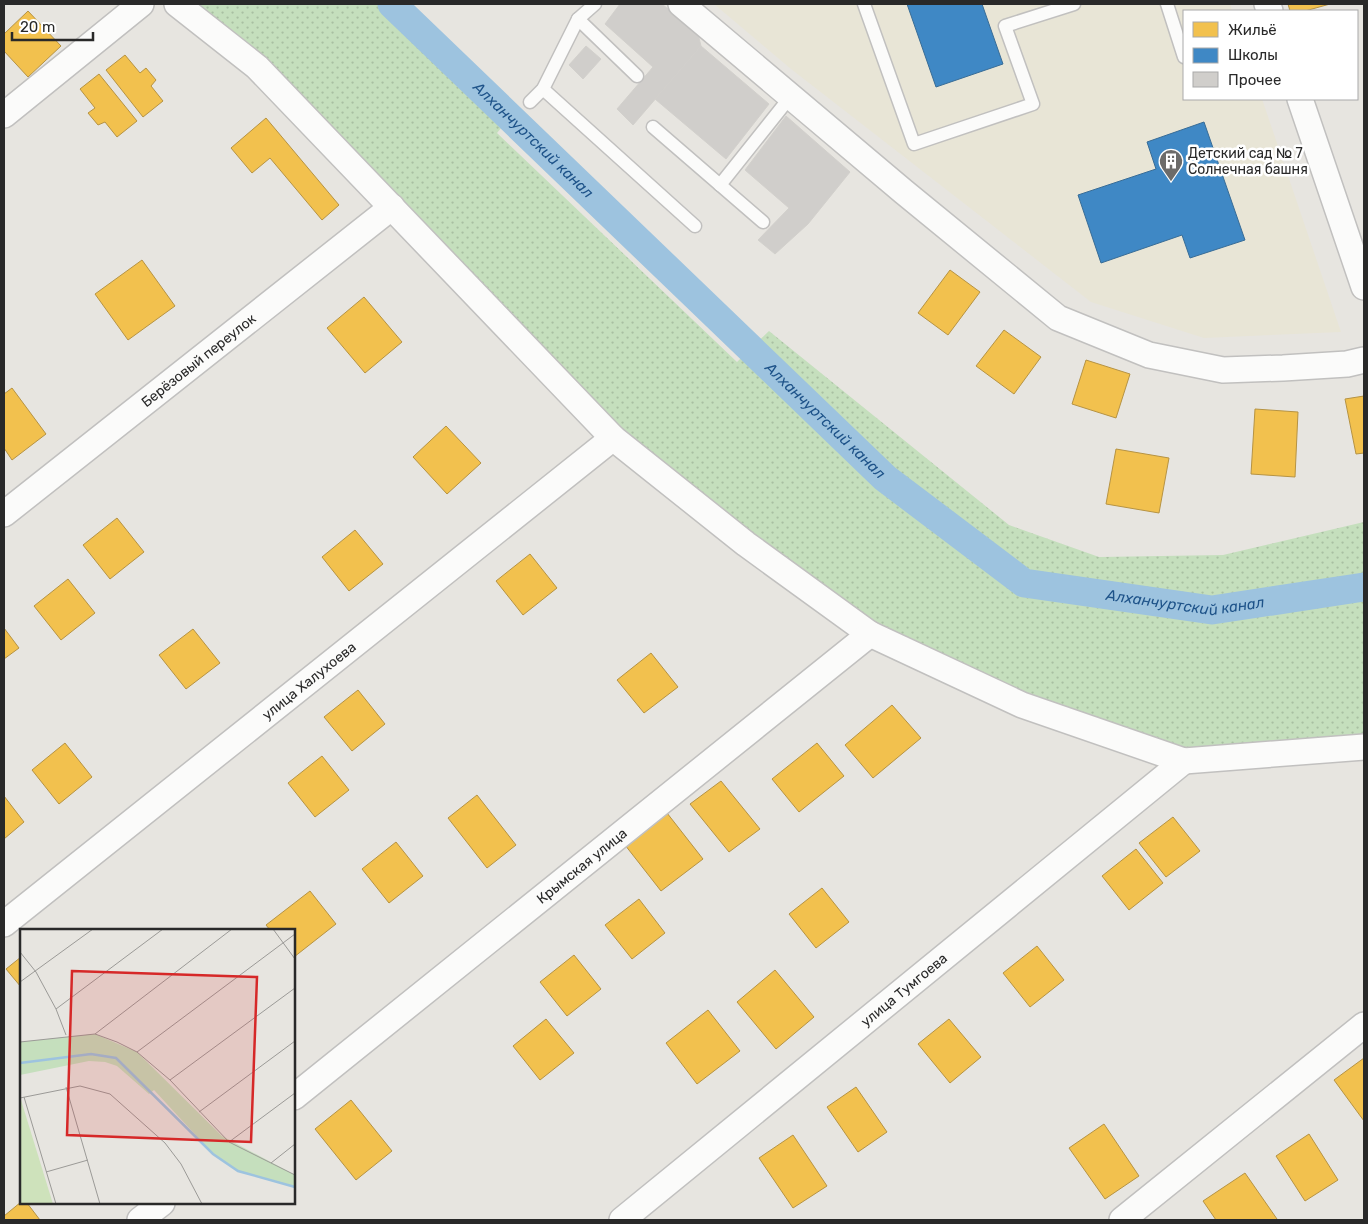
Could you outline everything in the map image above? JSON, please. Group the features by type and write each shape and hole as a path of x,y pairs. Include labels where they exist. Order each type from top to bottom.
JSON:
{"street":[{"path":"4,115 141,4"},
{"path":"176,4 257,67 614,438 746,544 870,634 1022,705 1184,761 1364,747"},
{"path":"681,4 1058,318 1149,355 1223,370 1347,364 1364,360"},
{"path":"1300,100 1364,286"},
{"name":"Берёзовый переулок","path":"4,514 392,207"},
{"name":"улица Халухоева","path":"4,924 614,438"},
{"name":"Крымская улица","path":"295,1096 870,634"},
{"name":"улица Тумгоева","path":"622,1220 1184,761"},
{"path":"1122,1220 1364,1025"},
{"path":"140,1220 161,1204"}],"lane":[{"path":"530,102 543,89 578,18 595,4"},
{"path":"864,4 914,144 1033,104 1005,26 1074,4"},
{"path":"1167,4 1183,53"},
{"path":"578,18 637,76"},
{"path":"543,89 695,226"},
{"path":"720,185 791,96"},
{"path":"653,127 763,222"}],"shaded area":[{"path":"714,4 1230,4 1232,10 1183,10 1183,100 1262,100 1341,332 1204,338 1091,302 791,69"}],"green space":[{"path":"177,4 392,4 510,117 497,133 737,362 769,331 1009,525 1099,557 1223,555 1364,522 1364,747 1184,761 870,634 614,438"}],"building: Жильё":[{"path":"1288,4 1330,4 1309,10 1290,10"},
{"path":"28,11 61,46 28,77 4,51 4,34"},
{"path":"125,55 140,73 146,68 156,80 151,86 163,101 143,117 106,70"},
{"path":"99,74 137,121 117,137 105,122 98,125 88,113 95,108 80,89"},
{"path":"266,118 339,205 322,220 270,158 252,173 231,148"},
{"path":"142,260 175,306 128,340 95,294"},
{"path":"950,270 980,292 948,335 918,313"},
{"path":"364,297 402,342 365,373 327,328"},
{"path":"1004,330 1041,357 1014,394 976,366"},
{"path":"1086,360 1130,374 1116,418 1072,404"},
{"path":"12,388 46,434 12,460 4,448 4,394"},
{"path":"1364,396 1364,453 1356,454 1345,399"},
{"path":"1255,409 1298,412 1295,477 1251,474"},
{"path":"446,426 481,463 447,494 413,457"},
{"path":"1116,449 1169,458 1159,513 1106,504"},
{"path":"117,518 144,552 110,579 83,545"},
{"path":"355,530 383,564 349,591 322,557"},
{"path":"530,554 557,588 523,615 496,581"},
{"path":"68,579 95,613 61,640 34,606"},
{"path":"4,628 19,648 4,659"},
{"path":"193,629 220,663 186,689 159,655"},
{"path":"651,653 678,687 644,713 617,680"},
{"path":"358,690 385,724 352,751 324,717"},
{"path":"892,705 921,738 873,778 845,745"},
{"path":"65,743 92,777 59,804 32,770"},
{"path":"817,743 844,776 799,812 772,779"},
{"path":"322,756 349,790 315,817 288,783"},
{"path":"721,781 760,829 729,852 690,804"},
{"path":"477,795 516,845 487,868 448,818"},
{"path":"4,796 24,822 4,839"},
{"path":"667,813 703,859 661,891 625,845"},
{"path":"1173,817 1200,851 1166,877 1139,843"},
{"path":"396,842 423,876 389,903 362,869"},
{"path":"1136,849 1163,883 1129,910 1102,876"},
{"path":"822,888 849,922 816,948 789,914"},
{"path":"310,891 336,924 295,956 295,929 269,929 266,925"},
{"path":"639,899 665,933 632,959 605,925"},
{"path":"1037,946 1064,980 1030,1007 1003,973"},
{"path":"574,955 601,989 567,1016 540,982"},
{"path":"20,958 20,986 6,969"},
{"path":"775,970 814,1017 776,1049 737,1002"},
{"path":"708,1010 740,1051 697,1084 666,1043"},
{"path":"546,1019 574,1053 540,1080 513,1046"},
{"path":"949,1019 981,1057 950,1083 918,1044"},
{"path":"1364,1058 1364,1121 1334,1080"},
{"path":"856,1087 887,1132 858,1152 827,1107"},
{"path":"351,1100 392,1151 356,1180 315,1129"},
{"path":"1104,1124 1139,1176 1105,1199 1069,1148"},
{"path":"1309,1134 1338,1180 1305,1201 1276,1156"},
{"path":"793,1135 827,1186 793,1208 759,1158"},
{"path":"1245,1173 1277,1219 1216,1220 1203,1201"},
{"path":"20,1203 28,1204 40,1220 4,1220 4,1216"}],"building: Школы":[{"path":"907,4 982,4 1003,64 936,87"},
{"name":"Детский сад № 7 Солнечная башня","path":"1204,122 1245,240 1190,258 1182,235 1101,263 1078,195 1156,169 1147,142"}],"building: Прочее":[{"path":"620,4 662,4 698,34 701,46 633,125 617,109 653,67 605,24"},
{"path":"586,46 601,59 583,79 569,65"},
{"path":"701,46 769,104 726,159 655,99"},
{"path":"786,116 850,172 808,224 775,254 758,240 789,208 745,170"}],"waterway":[{"name":"Алханчуртский канал","path":"392,4 885,478 1024,583 1212,610 1364,587"}],"place":[{"name":"Детский сад № 7 Солнечная башня","path":"1171,182"}]}
